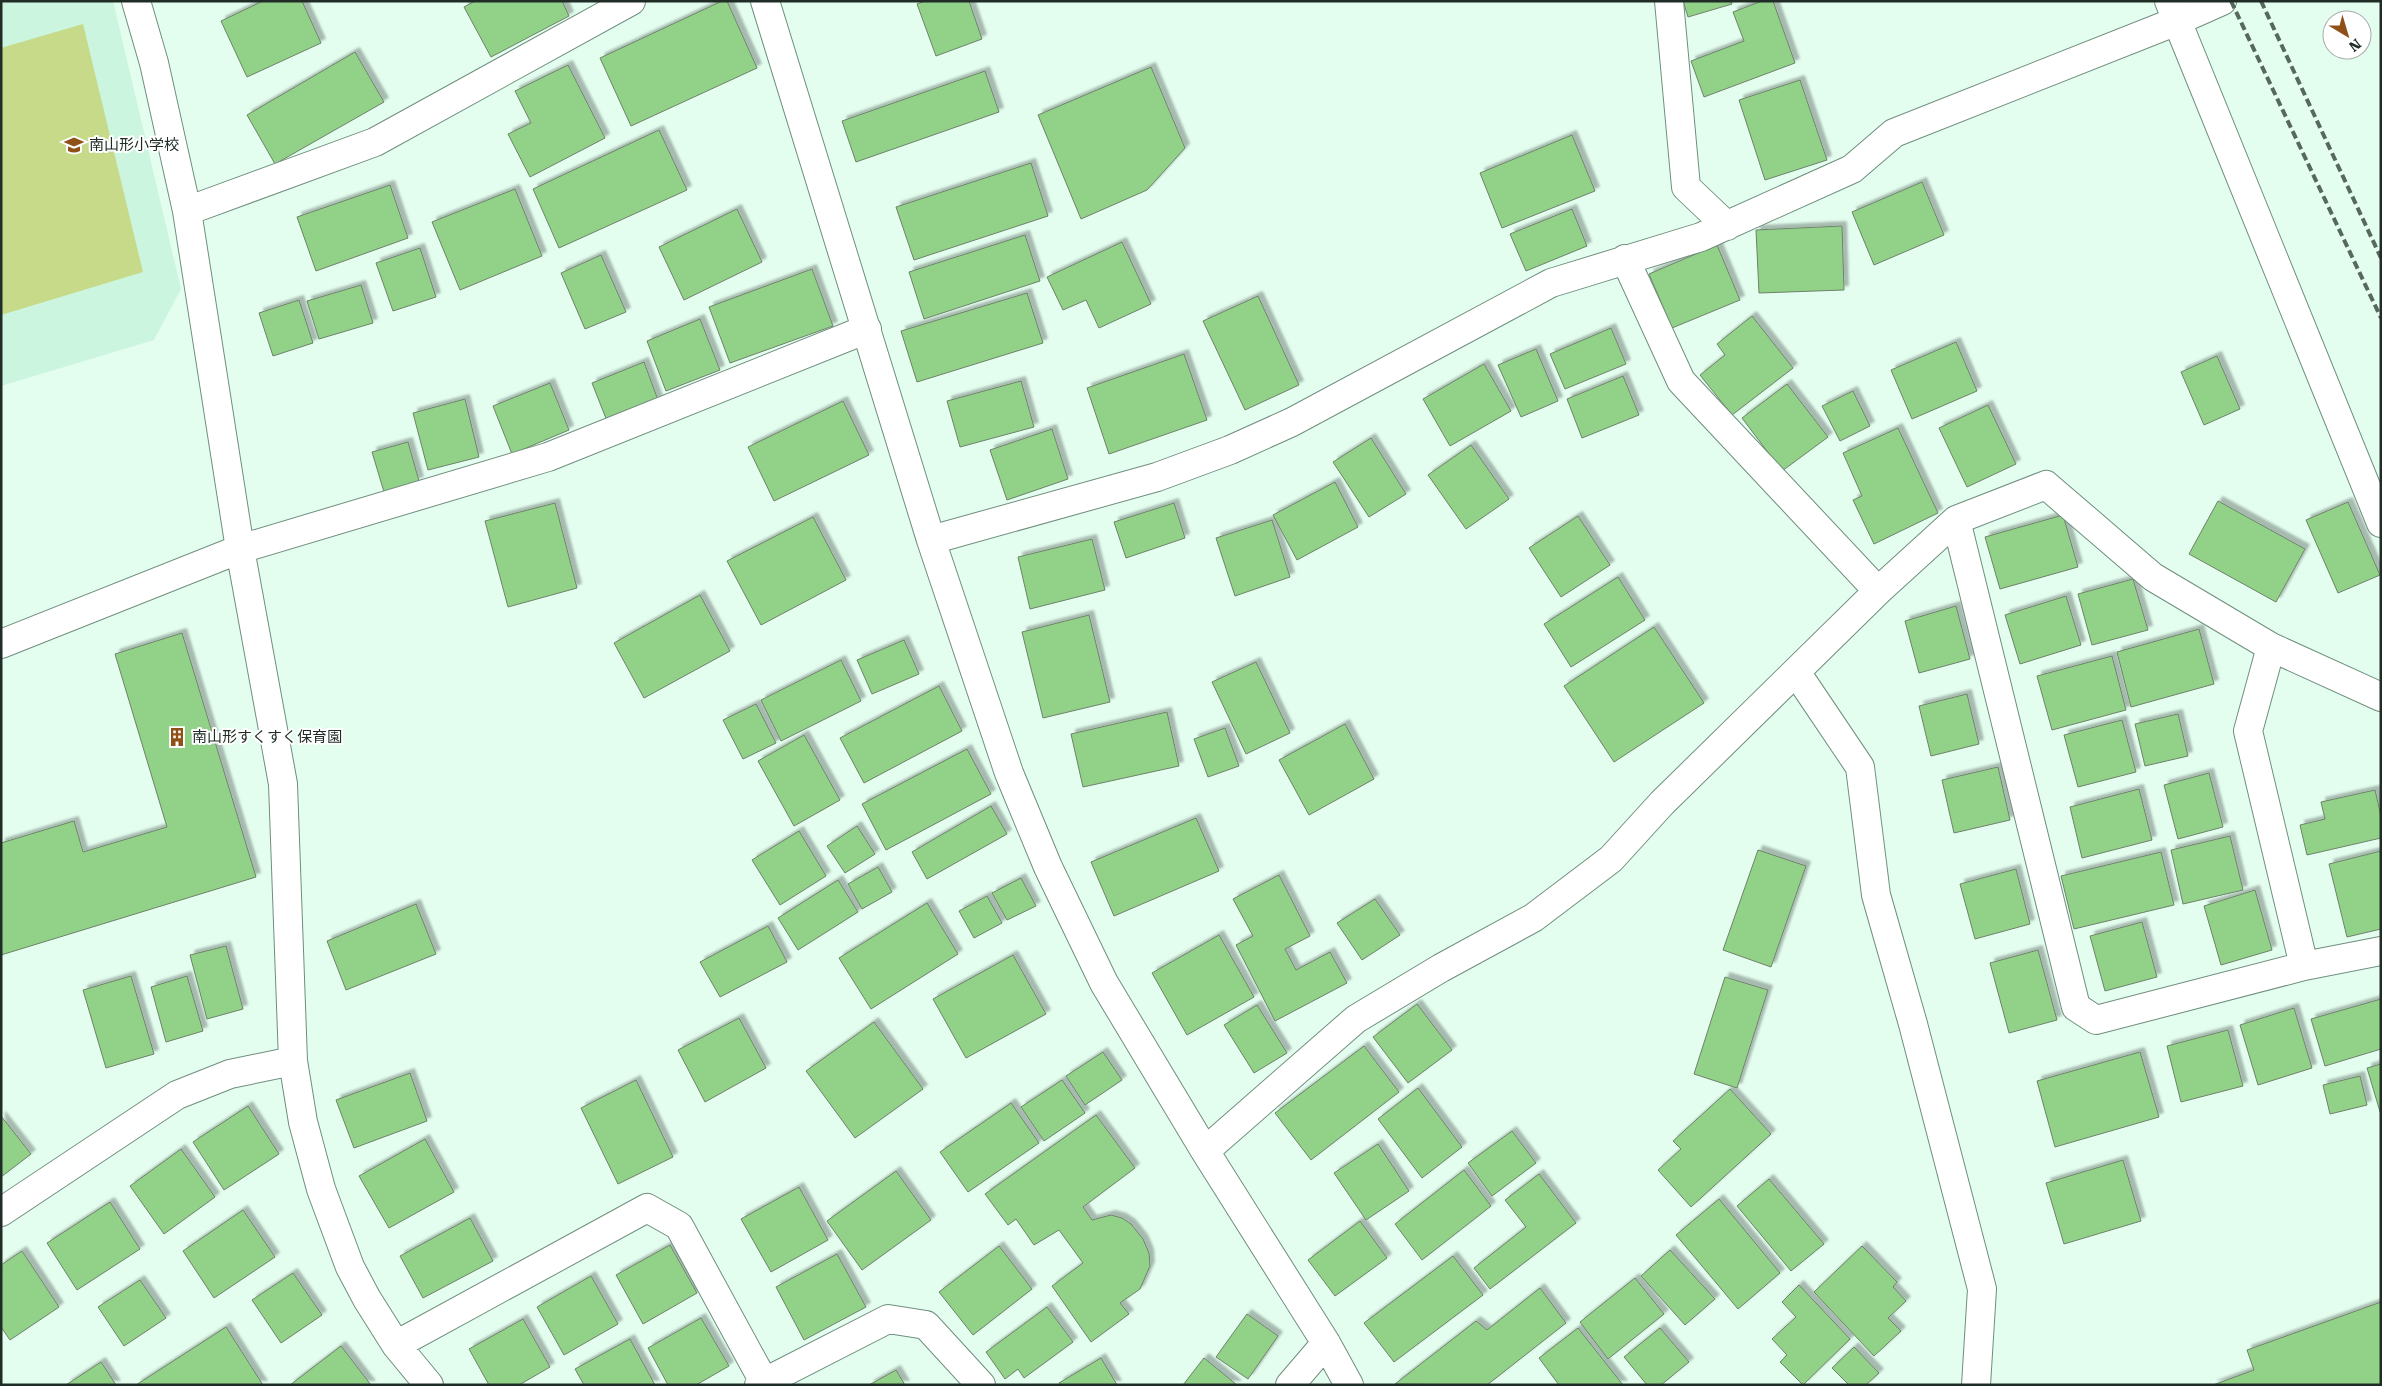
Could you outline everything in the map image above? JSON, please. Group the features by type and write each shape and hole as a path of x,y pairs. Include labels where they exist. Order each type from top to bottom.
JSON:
{"street":[{"path":"136,1 154,63 187,211 240,549 283,784 293,1061 303,1122 330,1215 358,1283 396,1345 429,1385"},
{"path":"187,211 375,142 631,1"},
{"path":"765,1 931,540 1009,772 1048,867 1104,983 1205,1151 1326,1343 1349,1385"},
{"path":"1670,1 1686,186 1727,226"},
{"path":"931,540 1157,477 1230,450 1292,422 1551,283 1702,237 1852,169 1894,133 2173,11 2222,1"},
{"path":"2173,11 2381,523"},
{"path":"1625,259 1681,381 1878,590"},
{"path":"1,644 240,549 548,457 867,329"},
{"path":"1205,1151 1356,1019 1440,968 1533,918 1612,859 1662,803 1878,590 1956,520 2046,485 2152,577 2271,647 2381,697"},
{"path":"1956,520 2076,1007 2096,1020 2304,966 2381,951"},
{"path":"2271,647 2248,731 2304,966"},
{"path":"1796,672 1860,767 1876,895 1982,1289 1976,1385"},
{"path":"1,1212 176,1096 230,1074 293,1061"},
{"path":"396,1345 647,1208 679,1226 761,1383 888,1318 926,1326 981,1385"},
{"path":"1290,1385 1326,1343"}],"shaded area":[{"name":"南山形小学校","path":"1,1 113,1 181,289 154,340 1,386"}],"green space":[{"path":"83,24 143,272 1,315 1,48"}],"building":[{"path":"263,1 302,1 321,43 247,77 221,21"},
{"path":"475,1 562,1 569,16 491,57 464,7"},
{"path":"722,1 727,1 757,68 631,126 600,58"},
{"path":"925,1 969,1 982,39 936,56 917,4"},
{"path":"1683,1 1731,1 1732,4 1688,17"},
{"path":"1762,1 1773,1 1795,63 1704,97 1691,61 1744,41 1733,12"},
{"path":"355,52 384,102 275,164 247,115"},
{"path":"568,65 605,138 530,177 508,134 531,123 515,91"},
{"path":"1151,67 1185,148 1147,190 1081,219 1038,115"},
{"path":"985,71 999,112 856,162 842,121"},
{"path":"1800,80 1827,160 1765,180 1739,100"},
{"path":"659,130 687,190 559,248 533,189"},
{"path":"1572,135 1595,191 1502,228 1480,173"},
{"path":"1031,163 1048,216 914,260 896,207"},
{"path":"1922,182 1944,235 1874,265 1852,212"},
{"path":"390,185 408,238 316,271 297,217"},
{"path":"515,189 542,256 460,290 432,222"},
{"path":"737,209 762,262 684,300 659,247"},
{"path":"1572,209 1587,246 1526,271 1510,234"},
{"path":"1842,226 1844,290 1759,293 1756,230"},
{"path":"1025,235 1040,281 924,319 909,272"},
{"path":"1122,242 1151,304 1099,328 1086,300 1063,310 1047,277"},
{"path":"1717,245 1740,300 1672,328 1649,274"},
{"path":"420,248 436,297 393,311 376,263"},
{"path":"601,255 626,312 585,329 561,273"},
{"path":"812,269 833,326 730,363 709,307"},
{"path":"361,285 373,323 319,339 307,301"},
{"path":"1027,293 1043,343 917,382 901,331"},
{"path":"1258,296 1299,385 1245,410 1203,321"},
{"path":"299,300 313,343 273,356 259,313"},
{"path":"1752,316 1793,368 1732,415 1700,375 1725,355 1717,344"},
{"path":"700,319 720,370 666,391 647,341"},
{"path":"1611,328 1626,364 1565,389 1550,354"},
{"path":"1956,342 1977,391 1912,419 1891,370"},
{"path":"1536,349 1558,401 1521,417 1498,365"},
{"path":"1184,354 1207,420 1109,454 1087,388"},
{"path":"2217,356 2240,409 2204,425 2181,372"},
{"path":"644,362 658,400 607,421 592,383"},
{"path":"1484,364 1511,411 1450,446 1423,399"},
{"path":"1623,376 1639,415 1582,438 1567,399"},
{"path":"1021,381 1034,427 960,447 947,401"},
{"path":"550,383 569,430 512,454 493,406"},
{"path":"1787,384 1828,437 1782,471 1742,418"},
{"path":"1853,391 1870,426 1840,441 1822,406"},
{"path":"465,399 479,457 428,470 413,413"},
{"path":"843,401 869,455 774,501 748,447"},
{"path":"1988,405 2016,464 1967,487 1939,428"},
{"path":"1898,428 1938,513 1874,544 1853,500 1862,496 1843,453"},
{"path":"1052,429 1068,479 1007,500 990,450"},
{"path":"1371,438 1406,494 1369,517 1333,462"},
{"path":"408,442 419,481 384,492 372,452"},
{"path":"1471,445 1509,499 1466,529 1428,475"},
{"path":"1335,482 1358,527 1297,560 1273,515"},
{"path":"2218,501 2305,549 2276,602 2189,554"},
{"path":"2348,502 2380,575 2338,593 2306,520"},
{"path":"555,503 577,588 508,607 485,521"},
{"path":"1174,503 1185,538 1126,558 1114,522"},
{"path":"2063,515 2078,567 2000,589 1985,537"},
{"path":"1578,516 1610,565 1561,597 1529,548"},
{"path":"813,517 846,580 761,625 727,561"},
{"path":"1272,520 1290,577 1235,596 1216,538"},
{"path":"1092,539 1105,590 1030,609 1018,557"},
{"path":"1618,577 1645,620 1571,667 1544,624"},
{"path":"2133,579 2148,630 2092,645 2078,594"},
{"path":"700,595 730,651 644,698 614,643"},
{"path":"2066,596 2081,645 2020,664 2005,615"},
{"path":"1956,606 1970,659 1919,673 1905,621"},
{"path":"1089,615 1110,702 1043,718 1022,632"},
{"path":"1654,627 1704,703 1614,762 1564,686"},
{"path":"2199,629 2214,684 2131,707 2117,652"},
{"name":"南山形すくすく保育園","path":"182,633 256,877 1,955 1,843 74,821 83,852 167,827 115,654"},
{"path":"904,640 919,674 872,694 857,660"},
{"path":"2112,656 2126,710 2052,730 2037,676"},
{"path":"841,660 861,701 781,741 761,700"},
{"path":"1256,662 1290,733 1246,754 1212,682"},
{"path":"939,686 962,731 864,783 840,738"},
{"path":"1967,694 1979,744 1931,756 1919,706"},
{"path":"756,704 776,743 743,759 723,720"},
{"path":"1167,712 1179,766 1083,787 1071,734"},
{"path":"2178,714 2188,756 2145,766 2135,724"},
{"path":"2122,720 2136,772 2078,787 2064,735"},
{"path":"1345,724 1374,779 1309,815 1279,760"},
{"path":"1225,728 1239,766 1208,777 1194,739"},
{"path":"804,735 840,800 794,826 758,761"},
{"path":"967,749 991,794 886,850 862,804"},
{"path":"1998,767 2010,820 1954,833 1942,780"},
{"path":"2209,773 2223,827 2178,839 2164,785"},
{"path":"2139,789 2152,840 2082,858 2070,807"},
{"path":"2375,790 2381,816 2381,838 2307,855 2300,825 2325,819 2321,802"},
{"path":"991,806 1007,834 927,879 912,852"},
{"path":"1196,818 1219,871 1114,916 1091,862"},
{"path":"857,826 875,854 845,873 827,846"},
{"path":"799,831 826,876 780,905 752,860"},
{"path":"2230,836 2243,890 2183,904 2171,850"},
{"path":"1758,850 1806,866 1771,967 1723,950"},
{"path":"2381,851 2381,929 2347,937 2329,864"},
{"path":"2161,852 2174,905 2074,929 2061,876"},
{"path":"878,867 892,892 862,909 848,884"},
{"path":"2016,869 2030,924 1975,939 1960,884"},
{"path":"1279,875 1310,936 1285,949 1296,970 1330,952 1347,983 1275,1021 1236,945 1253,936 1233,899"},
{"path":"1021,878 1036,906 1007,920 992,893"},
{"path":"838,880 858,912 798,950 778,918"},
{"path":"2255,890 2272,950 2221,965 2204,906"},
{"path":"987,896 1002,923 974,938 959,911"},
{"path":"1375,899 1400,935 1362,960 1337,923"},
{"path":"927,903 958,954 871,1009 839,958"},
{"path":"416,904 436,954 346,990 327,941"},
{"path":"2142,922 2157,977 2105,991 2090,936"},
{"path":"768,926 787,962 720,997 700,962"},
{"path":"1219,935 1254,997 1187,1035 1152,973"},
{"path":"226,946 243,1009 207,1019 190,955"},
{"path":"2038,950 2057,1020 2009,1033 1990,963"},
{"path":"1013,955 1046,1014 966,1058 933,999"},
{"path":"131,976 154,1054 106,1068 83,990"},
{"path":"187,976 203,1031 166,1042 151,987"},
{"path":"1725,977 1768,990 1737,1088 1694,1074"},
{"path":"2381,999 2381,1049 2325,1066 2311,1019"},
{"path":"1417,1004 1452,1050 1408,1083 1373,1037"},
{"path":"1257,1005 1287,1053 1254,1073 1224,1025"},
{"path":"2294,1008 2312,1068 2258,1085 2240,1025"},
{"path":"739,1018 766,1068 705,1102 678,1050"},
{"path":"874,1022 923,1089 855,1138 806,1071"},
{"path":"2228,1030 2243,1086 2181,1102 2167,1046"},
{"path":"1364,1046 1399,1092 1311,1160 1275,1113"},
{"path":"1103,1052 1122,1080 1085,1105 1066,1076"},
{"path":"2140,1052 2159,1117 2055,1147 2037,1081"},
{"path":"2381,1064 2381,1115 2367,1068"},
{"path":"410,1073 427,1121 354,1148 336,1100"},
{"path":"2360,1076 2367,1105 2330,1114 2323,1085"},
{"path":"636,1080 673,1157 618,1184 581,1108"},
{"path":"1062,1080 1085,1113 1044,1141 1021,1107"},
{"path":"1418,1088 1462,1147 1422,1178 1378,1119"},
{"path":"1730,1089 1771,1134 1691,1207 1658,1170 1681,1149 1673,1141"},
{"path":"1011,1103 1039,1143 968,1192 940,1152"},
{"path":"248,1106 279,1154 224,1190 193,1142"},
{"path":"1096,1115 1135,1168 1083,1207 1092,1220 1111,1215 1122,1218 1131,1224 1143,1239 1149,1253 1150,1266 1140,1289 1120,1303 1129,1314 1091,1342 1052,1286 1083,1263 1059,1230 1034,1245 1016,1219 1008,1225 985,1194"},
{"path":"1,1116 31,1154 1,1177"},
{"path":"1512,1131 1536,1163 1492,1196 1468,1163"},
{"path":"425,1139 454,1192 389,1228 359,1176"},
{"path":"1378,1144 1409,1191 1366,1220 1334,1173"},
{"path":"181,1149 215,1197 164,1234 130,1186"},
{"path":"2123,1160 2141,1221 2064,1244 2046,1183"},
{"path":"1464,1170 1491,1206 1422,1260 1395,1224"},
{"path":"896,1171 931,1220 862,1270 827,1221"},
{"path":"1539,1174 1576,1223 1490,1289 1474,1268 1526,1227 1505,1200"},
{"path":"1769,1179 1824,1244 1791,1271 1737,1206"},
{"path":"799,1187 828,1240 771,1272 741,1219"},
{"path":"1719,1199 1780,1273 1738,1309 1676,1235"},
{"path":"110,1202 140,1249 77,1290 47,1243"},
{"path":"243,1210 275,1257 214,1298 183,1251"},
{"path":"470,1218 493,1261 423,1298 400,1256"},
{"path":"1360,1221 1387,1258 1335,1296 1308,1260"},
{"path":"670,1245 697,1293 643,1324 616,1275"},
{"path":"999,1246 1032,1289 973,1335 939,1292"},
{"path":"1862,1246 1897,1282 1893,1287 1906,1301 1888,1318 1901,1331 1874,1356 1814,1292"},
{"path":"1670,1250 1715,1299 1685,1325 1641,1276"},
{"path":"22,1251 59,1307 10,1340 1,1327 1,1265"},
{"path":"837,1254 866,1307 804,1340 776,1287"},
{"path":"1453,1256 1483,1295 1394,1362 1364,1323"},
{"path":"293,1273 322,1315 281,1343 252,1300"},
{"path":"591,1276 618,1324 564,1355 537,1307"},
{"path":"1635,1278 1664,1314 1608,1359 1580,1322"},
{"path":"140,1280 166,1318 124,1346 98,1307"},
{"path":"1799,1285 1850,1339 1803,1385 1780,1362 1787,1355 1772,1339 1796,1317 1782,1302"},
{"path":"1540,1288 1566,1323 1487,1385 1395,1384 1476,1321 1487,1330"},
{"path":"2381,1302 2381,1385 2213,1385 2254,1370 2247,1350"},
{"path":"1047,1307 1073,1342 1024,1378 1018,1369 1005,1379 986,1352"},
{"path":"1247,1314 1278,1336 1248,1379 1216,1357"},
{"path":"701,1318 729,1366 696,1385 668,1385 648,1348"},
{"path":"523,1319 550,1367 519,1385 489,1385 469,1349"},
{"path":"226,1327 263,1385 136,1385"},
{"path":"1578,1328 1623,1385 1559,1385 1539,1358"},
{"path":"1660,1328 1689,1362 1661,1385 1647,1385 1624,1357"},
{"path":"630,1339 655,1385 584,1385 575,1369"},
{"path":"341,1346 371,1385 290,1385"},
{"path":"1854,1347 1879,1373 1866,1385 1849,1385 1832,1368"},
{"path":"1101,1358 1117,1385 1060,1385 1059,1383"},
{"path":"1204,1358 1237,1385 1183,1385"},
{"path":"101,1362 116,1385 66,1385"},
{"path":"896,1370 905,1385 869,1385"}],"railway":[{"path":"2231,1 2381,318"},
{"path":"2261,1 2381,258"}],"place":[{"name":"南山形小学校","path":"74,145"},
{"name":"南山形すくすく保育園","path":"177,737"}]}
